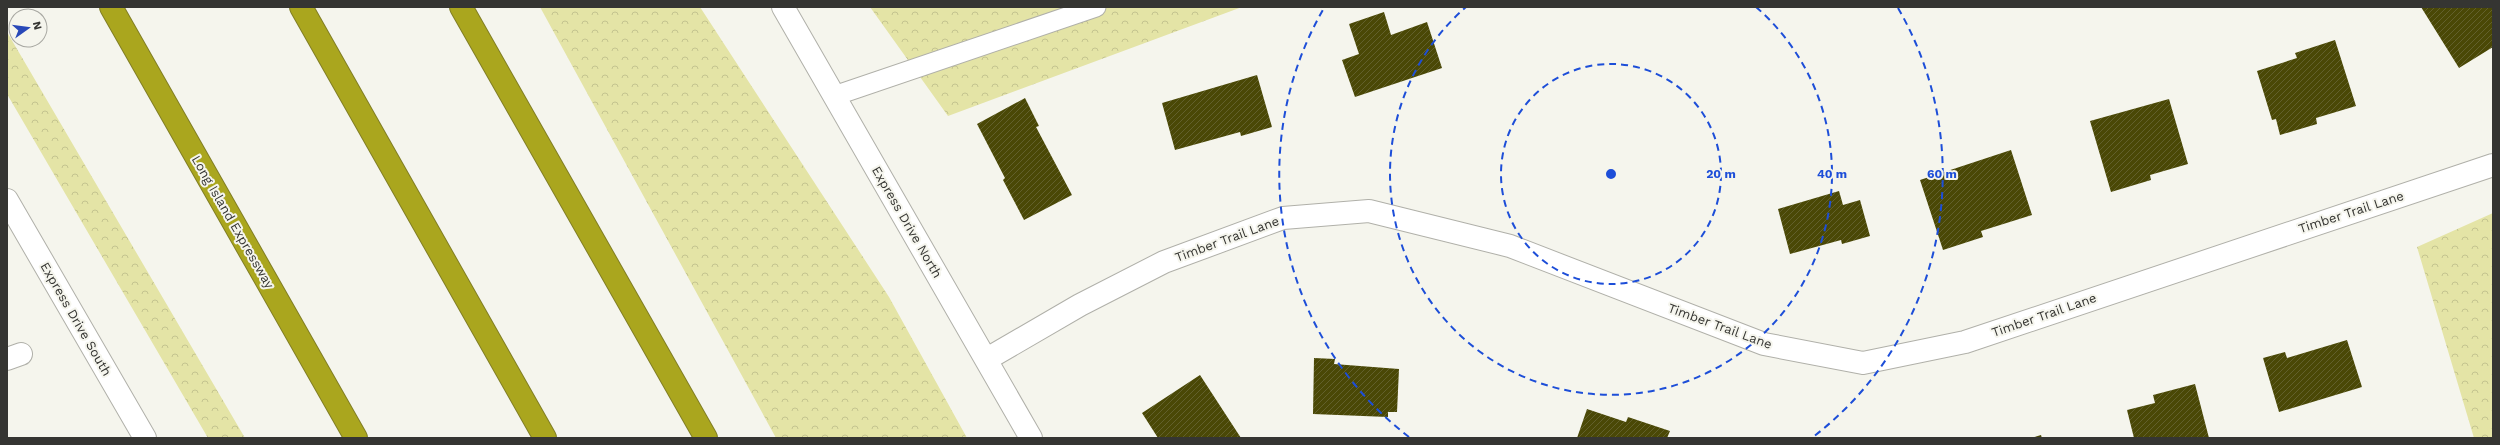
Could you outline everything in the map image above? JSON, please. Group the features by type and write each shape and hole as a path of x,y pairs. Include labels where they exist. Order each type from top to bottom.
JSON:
{"highway":[{"name":"Long Island Expressway","path":"111,7 356,438"},
{"path":"301,7 545,438"},
{"path":"461,7 706,438"}],"street":[{"name":"Express Drive North","path":"783,7 987,359 1031,438"},
{"name":"Timber Trail Lane","path":"987,359 1080,305 1164,262 1283,218 1369,211 1510,246 1764,344 1863,363 1965,342 2493,165"},
{"name":"Express Drive South","path":"7,200 145,438"}],"lane":[{"path":"834,96 1096,7"}],"green space":[{"path":"540,7 700,7 889,297 967,438 776,438"},
{"path":"870,7 1242,7 948,116"},
{"path":"7,32 8,48 16,48 245,438 208,438 7,94"},
{"path":"2493,213 2493,438 2474,438 2417,247"}],"building":[{"path":"2421,7 2493,7 2493,47 2459,68"},
{"path":"1384,12 1391,35 1427,22 1442,68 1355,97 1342,60 1359,54 1349,24"},
{"path":"2335,40 2356,106 2316,118 2317,124 2280,135 2276,119 2272,120 2257,71 2297,58 2295,53"},
{"path":"1257,75 1272,127 1241,136 1240,132 1175,150 1162,103"},
{"path":"1025,98 1039,126 1036,127 1072,195 1024,220 1003,180 1005,178 977,124"},
{"path":"2169,99 2188,164 2150,175 2151,180 2111,192 2090,121"},
{"path":"2011,150 2032,215 1981,231 1983,237 1943,250 1920,180"},
{"path":"1839,191 1843,205 1860,200 1870,236 1842,244 1841,240 1790,254 1778,209"},
{"path":"2347,340 2362,387 2279,412 2263,358 2285,352 2287,358"},
{"path":"1314,358 1335,359 1334,364 1399,369 1397,412 1388,412 1388,417 1313,414"},
{"path":"1200,375 1241,438 1158,438 1142,413"},
{"path":"2195,384 2209,438 2134,438 2127,410 2155,403 2153,395"},
{"path":"1587,409 1626,422 1628,417 1670,431 1667,438 1577,438"},
{"path":"2041,435 2042,438 2031,438"}]}
